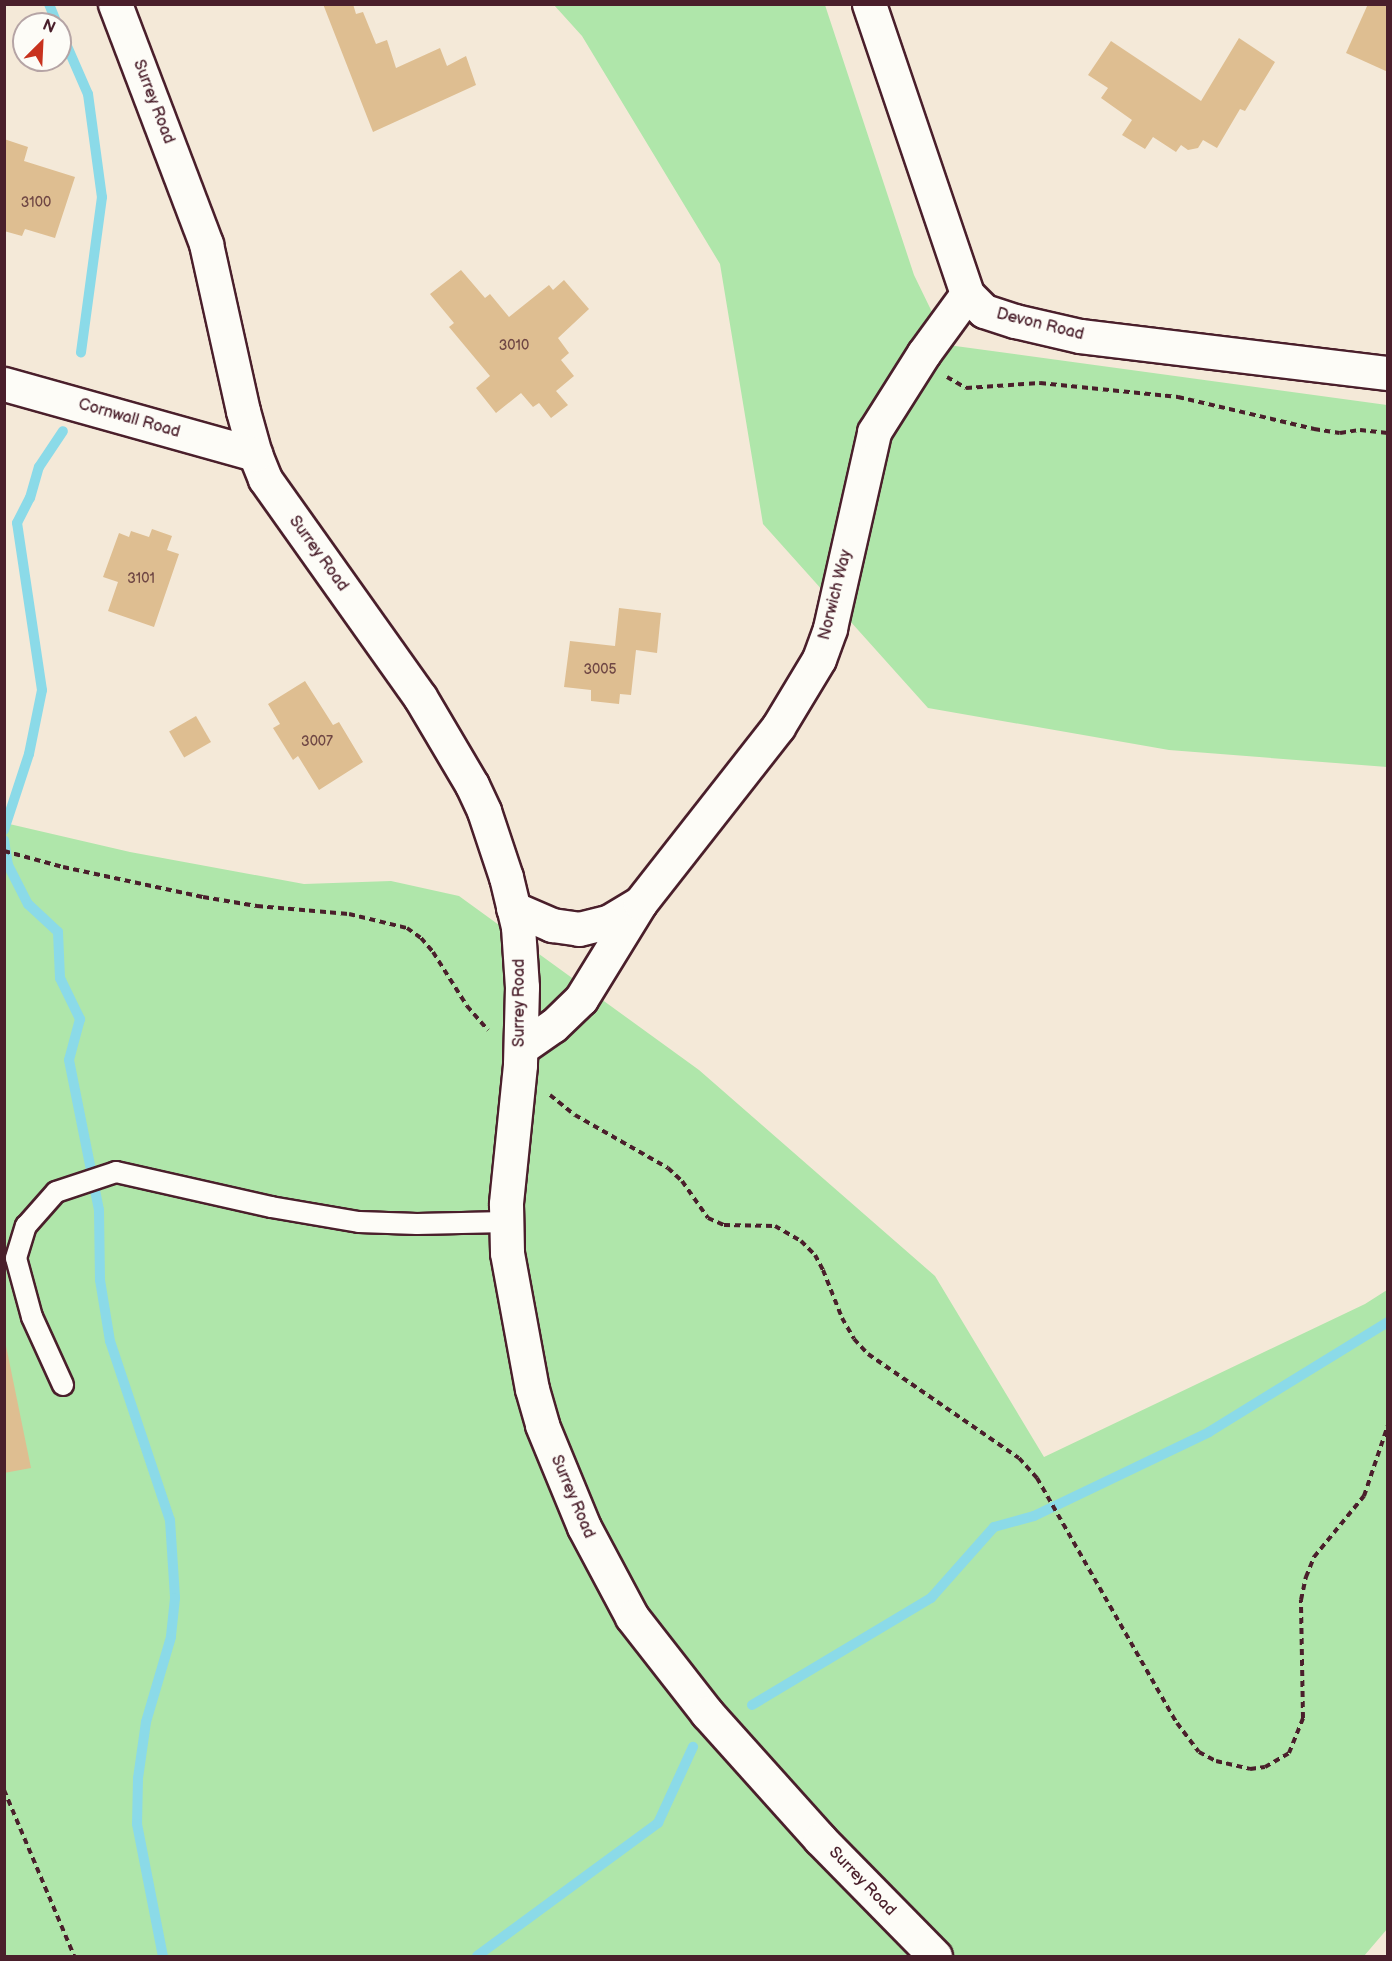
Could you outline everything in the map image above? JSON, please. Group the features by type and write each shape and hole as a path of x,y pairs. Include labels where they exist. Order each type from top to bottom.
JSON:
{"street":[{"name":"Surrey Road","path":"115,4 206,244 255,454 265,479 420,697 472,785 488,822 518,927 522,987 507,1042 507,1253 515,1307 542,1425 584,1527 632,1617 664,1661 749,1763 935,1956"},
{"path":"868,4 967,294"},
{"name":"Devon Road","path":"967,294 984,311 1050,330 1174,349 1388,373"},
{"name":"Norwich Way","path":"507,1042 553,1026 581,999 639,903 778,727 819,659 830,628 874,432 924,353 967,294"},
{"name":"Cornwall Road","path":"4,384 255,454"},
{"name":"Norwich Way","path":"513,908 552,925 579,929 610,921 639,903"}],"lane":[{"path":"63,1385 32,1317 16,1258 26,1226 56,1192 116,1172 271,1207 359,1222 417,1224 507,1222"}],"path":[{"path":"4,851 63,867 203,897 257,906 350,914 407,928 421,938 434,952 467,1006 507,1042"},
{"path":"544,1090 575,1115 668,1167 682,1181 708,1218 732,1226 775,1226 801,1240 815,1255 824,1270 842,1318 854,1340 868,1354 1004,1446 1037,1478 1178,1723 1199,1752 1231,1766 1250,1769 1265,1767 1289,1753 1303,1718 1301,1600 1306,1577 1314,1557 1364,1496 1388,1425"},
{"path":"4,1790 74,1956"}],"green space":[{"path":"554,5 825,5 914,275 948,345 1387,405 1387,767 1169,750 928,708 763,524 720,264 582,36"},
{"path":"5,823 130,852 304,884 391,881 459,896 699,1070 935,1276 1044,1457 1365,1304 1387,1290 1388,1928 1364,1956 5,1956"}],"building":[{"path":"323,4 353,4 356,14 363,12 376,44 387,40 396,68 440,48 447,66 466,56 476,85 373,132"},
{"path":"1368,4 1388,4 1388,72 1346,53"},
{"path":"1239,38 1275,62 1245,111 1240,109 1217,148 1203,140 1198,148 1188,150 1181,145 1176,152 1153,137 1145,149 1122,135 1132,120 1101,98 1108,88 1088,75 1111,41 1201,101"},
{"path":"4,139 28,147 24,161 75,177 55,238 25,229 22,236 4,231"},
{"path":"461,270 485,298 490,294 509,317 549,285 553,290 564,280 589,309 558,338 569,353 561,360 574,376 556,391 568,405 551,418 539,403 533,407 521,393 496,413 476,388 490,376 449,327 454,323 430,294"},
{"path":"152,529 172,536 167,550 179,554 154,627 108,611 118,582 103,577 119,533 129,537 131,531 149,537"},
{"path":"619,608 661,613 657,653 636,650 631,695 620,694 619,704 591,701 591,690 564,687 570,641 615,646"},
{"path":"305,681 333,725 339,722 363,762 319,790 298,756 293,760 273,728 280,724 268,704"},
{"path":"196,716 211,742 184,757 169,732"},
{"path":"4,1336 31,1468 4,1473"}],"waterway":[{"path":"49,4 52,12"},
{"path":"72,57 88,94 102,197 81,353"},
{"path":"4,830 29,754 42,690 17,523 30,498 39,467 63,431"},
{"path":"4,840 8,865 28,904 58,932 60,978 80,1019 69,1060 99,1210 100,1280 110,1341 170,1520 175,1598 171,1637 146,1722 138,1778 137,1824 163,1956"},
{"path":"752,1705 931,1598 994,1527 1034,1516 1209,1432 1388,1322"},
{"path":"477,1956 658,1823 693,1747"}]}
